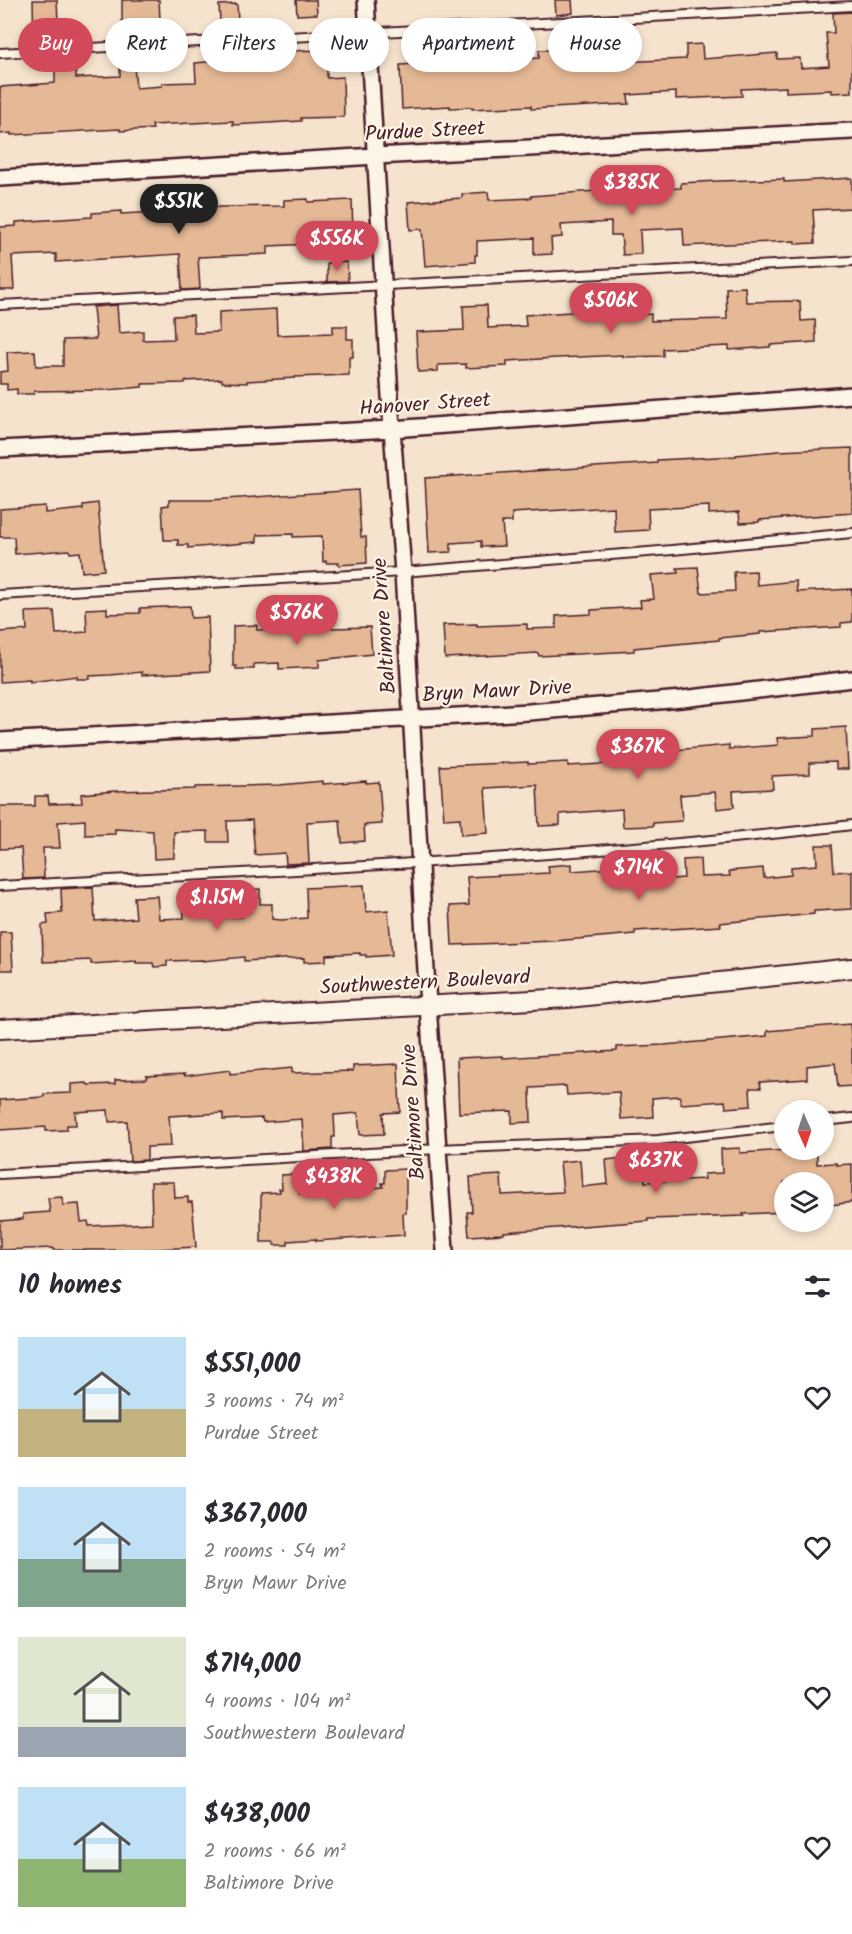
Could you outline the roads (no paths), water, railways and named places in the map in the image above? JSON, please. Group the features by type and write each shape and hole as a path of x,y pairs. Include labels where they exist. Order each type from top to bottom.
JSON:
{"street":[{"name":"Baltimore Drive","path":"366,0 367,18"},
{"name":"Baltimore Drive","path":"371,72 392,429 404,572 428,1005 445,1250"},
{"name":"Purdue Street","path":"0,178 852,132"},
{"name":"Hanover Street","path":"0,449 392,429 852,395"},
{"name":"Bryn Mawr Drive","path":"0,741 590,707 682,699 852,679"},
{"name":"Southwestern Boulevard","path":"0,1029 568,998 852,968"}],"lane":[{"path":"389,32 852,6"},
{"path":"0,53 309,36"},
{"path":"0,305 852,261"},
{"path":"0,595 404,572 852,533"},
{"path":"0,886 659,846 852,825"},
{"path":"834,1121 852,1118"},
{"path":"0,1174 438,1149 658,1140 774,1127"}]}
